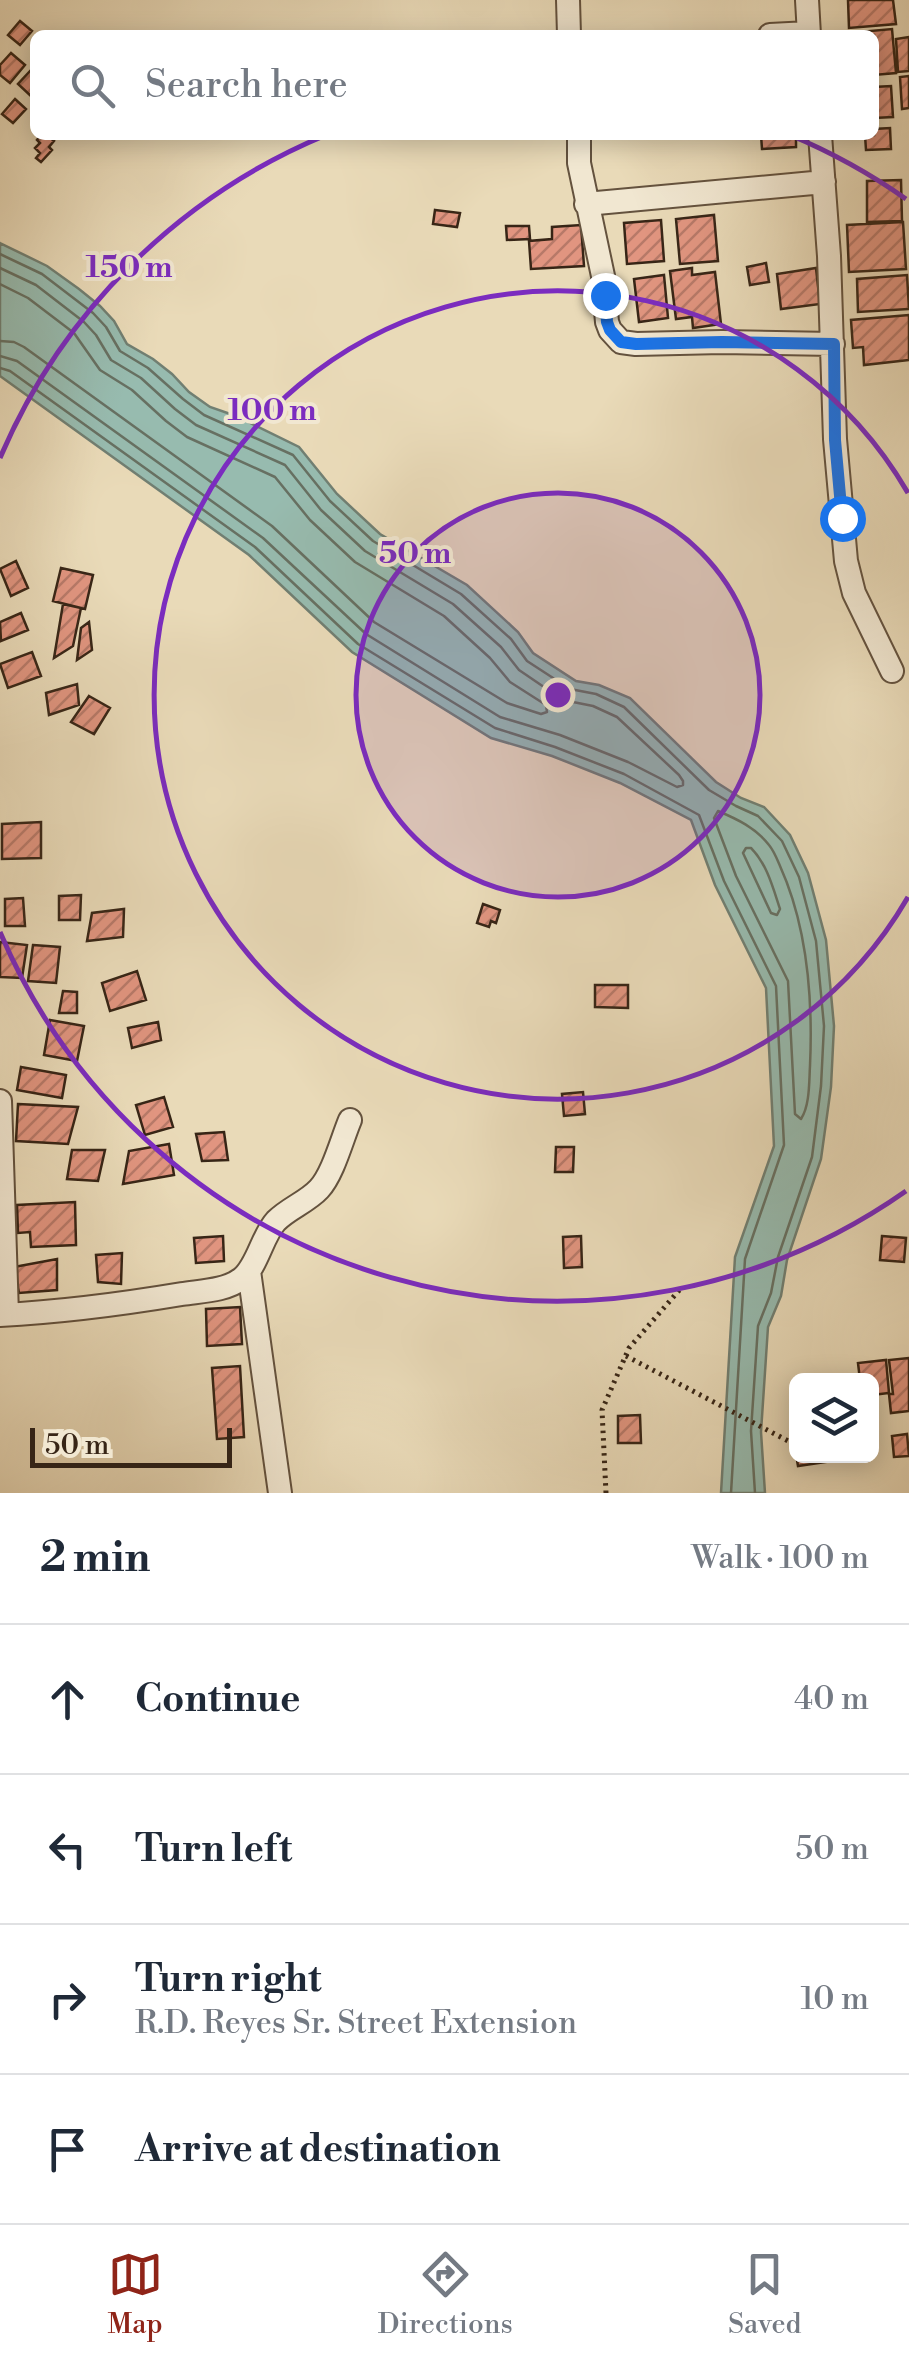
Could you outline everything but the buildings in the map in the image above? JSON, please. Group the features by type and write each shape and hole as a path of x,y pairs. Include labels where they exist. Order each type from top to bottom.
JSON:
{"street":[{"path":"568,0 569,30"},
{"path":"807,0 809,30"},
{"path":"579,140 579,162 603,276 607,322 621,342 834,344"},
{"path":"820,140 834,344 835,440 846,561 854,594 892,670"},
{"path":"586,204 824,182"},
{"path":"0,1101 4,1314 56,1311 223,1288 242,1279 268,1230 280,1216 326,1182 350,1120"},
{"path":"249,1271 280,1493"}],"path":[{"path":"606,1493 602,1410 629,1348 682,1287"},
{"path":"625,1356 789,1441"}],"water":[{"path":"0,243 47,266 79,289 114,321 127,344 153,359 210,407 299,447 337,494 380,534 467,585 518,632 533,653 576,681 599,685 630,698 716,782 764,807 790,835 808,873 826,940 834,1026 821,1159 787,1260 781,1296 768,1327 761,1432 765,1493 721,1493 735,1257 774,1146 766,988 715,885 691,820 620,783 552,756 491,738 352,652 249,555 0,376"}],"route":[{"path":"605,295 607,322 621,342 834,344 835,440 842,518"}]}
